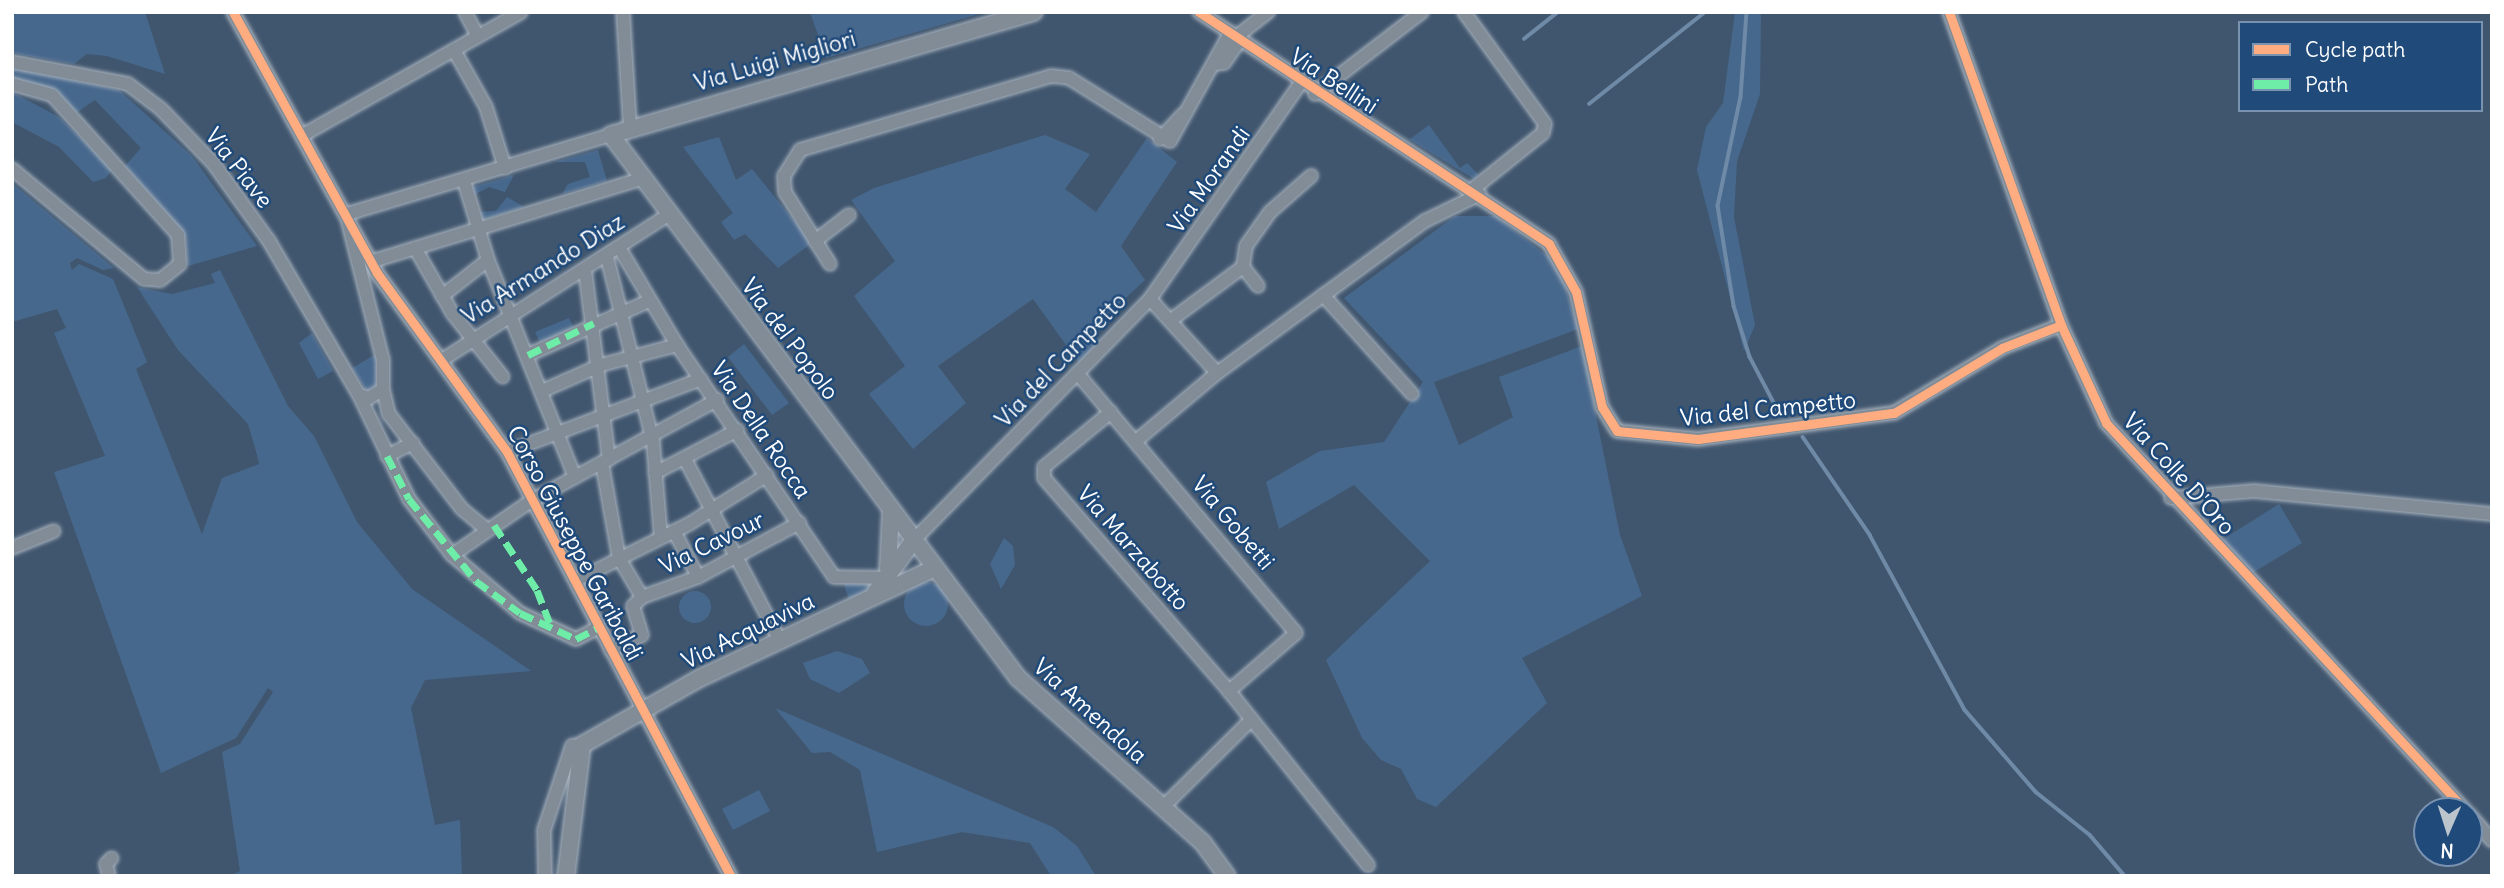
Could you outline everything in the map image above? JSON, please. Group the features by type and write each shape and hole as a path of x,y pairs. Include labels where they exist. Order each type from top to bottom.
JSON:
{"main road":[{"name":"Via Luigi Migliori","path":"611,135 630,126 1034,12"},
{"name":"Via del Popolo","path":"611,135 668,215 935,568"},
{"path":"891,510 894,549 892,578"},
{"name":"Via Acquaviva","path":"582,745 642,708 873,595 892,578 918,546"},
{"name":"Via Acquaviva","path":"892,578 935,568"},
{"name":"Via Amendola","path":"935,568 1018,678 1163,807 1227,876"},
{"path":"566,876 582,745"}],"street":[{"path":"233,12 373,261 367,295"},
{"path":"465,12 478,36"},
{"path":"303,135 521,12"},
{"path":"623,12 630,126"},
{"name":"Via Bellini","path":"1199,12 1315,94 1477,191"},
{"path":"830,264 785,192 784,176 800,150 1051,76 1069,78 1160,139 1183,114 1216,64 1224,63 1235,36 1268,12"},
{"path":"1315,94 1422,12"},
{"path":"1136,441 1217,373 1425,220 1477,191 1543,132 1545,124 1464,12"},
{"name":"Via Colle D'Oro","path":"1949,12 2061,325 2106,423 2171,498 2454,797"},
{"path":"454,50 486,107 505,168"},
{"name":"Via Piave","path":"12,62 128,84 161,109 213,163 269,242 359,395 408,499 452,555 476,581 520,613 576,639 598,628"},
{"path":"12,84 52,95 178,234 180,264 160,281 144,279 12,169"},
{"name":"Via Morandi","path":"1150,299 1300,84"},
{"path":"347,214 611,135"},
{"path":"1171,320 1243,267 1246,246 1270,212 1311,176"},
{"path":"373,261 642,179"},
{"path":"464,181 488,260 575,477"},
{"name":"Via del Campetto","path":"1477,191 1557,254 1576,292 1602,407 1617,431 1651,439 1774,432 1894,413 2002,348 2061,325"},
{"path":"347,214 350,240 380,341 387,407 462,509 487,530"},
{"name":"Via Armando Diaz","path":"442,360 470,338 607,257 668,215"},
{"path":"815,241 849,215"},
{"path":"350,240 373,261"},
{"path":"415,248 470,338 503,377"},
{"name":"Via Della Rocca","path":"620,248 677,345 738,430 834,577 892,578"},
{"path":"607,257 651,436 662,538"},
{"path":"442,296 488,260"},
{"name":"Corso Giuseppe Garibaldi","path":"373,261 507,452 731,876"},
{"path":"1243,267 1258,286"},
{"path":"585,270 601,365 605,461 619,558 642,597 633,606 642,635 610,650"},
{"path":"1323,295 1412,394"},
{"name":"Via del Campetto","path":"918,546 1077,373 1150,299 1217,373"},
{"path":"528,355 594,323 649,301"},
{"path":"542,391 601,365 677,345"},
{"name":"Via Gobetti","path":"1077,373 1296,633 1229,691"},
{"path":"507,452 701,379"},
{"path":"359,395 369,398 383,389"},
{"path":"452,555 531,501 717,400"},
{"name":"Via Marzabotto","path":"1111,412 1044,467 1044,478 1229,691 1250,721 1368,865"},
{"path":"655,473 738,430"},
{"path":"387,456 413,443"},
{"path":"685,459 780,640"},
{"path":"575,581 662,538 766,475"},
{"path":"2171,498 2254,491 2492,514"},
{"name":"Via Cavour","path":"642,597 698,577 799,523"},
{"path":"12,548 54,531"},
{"path":"674,531 698,577"},
{"path":"1163,807 1250,721"},
{"path":"545,876 547,819 572,746 582,745"},
{"path":"109,876 106,864 112,858"}],"shaded area":[{"path":"12,12 145,12 165,74 107,56 87,54 74,64 12,53"},
{"path":"810,12 986,12 826,58"},
{"path":"1735,12 1761,12 1760,94 1737,161 1734,217 1755,325 1744,351 1697,170 1706,127 1723,103"},
{"path":"12,68 119,90 192,156 257,246 188,266 186,238 125,166 141,148 95,100 76,113 12,78"},
{"path":"12,92 59,117 112,169 106,178 93,182 59,147 12,122"},
{"path":"1429,125 1460,168 1467,163 1479,175 1474,179 1402,135 1410,139"},
{"path":"1045,135 1090,154 1065,189 1096,212 1147,138 1177,162 1121,246 1145,280 1091,330 1100,341 1079,363 1033,299 938,366 966,403 913,449 869,394 905,366 854,296 895,261 851,200 874,188"},
{"path":"719,137 736,180 752,169 812,243 778,268 745,234 734,240 721,222 733,213 683,147"},
{"path":"598,150 607,181 562,194 568,184 590,177 585,162 554,162"},
{"path":"514,175 505,192 489,187 474,195 472,187"},
{"path":"12,183 114,268 103,270 77,258 70,263 72,270 79,264 113,279 147,362 136,369 202,534 222,478 259,464 257,455 248,424 178,350 137,287 172,294 215,283 211,274 220,270 288,406 314,436 357,522 412,589 531,671 425,680 411,708 435,825 460,820 462,876 230,876 240,871 222,752 240,744 273,692 268,688 236,738 161,773 54,472 105,456 54,333 66,328 57,309 12,322"},
{"path":"507,197 524,207 482,220 479,212 496,211"},
{"path":"1455,216 1495,216 1558,264 1578,329 1434,382 1459,445 1513,417 1499,377 1582,346 1620,535 1642,596 1522,658 1547,703 1436,807 1417,799 1401,769 1381,760 1362,738 1326,660 1430,561 1354,485 1279,529 1266,482 1320,451 1384,442 1423,382 1344,298"},
{"path":"569,318 575,331 542,347 535,332"},
{"path":"312,333 333,371 318,379 299,343"},
{"path":"744,344 789,403 772,415 728,357"},
{"path":"376,354 376,389 366,390 352,368"},
{"path":"2279,504 2302,543 2249,575 2217,543"},
{"path":"1004,538 1013,546 1015,565 1001,589 990,564"},
{"path":"870,580 871,587 849,600 843,581"},
{"path":"926,582 942,588 948,604 942,620 926,626 910,620 904,604 910,588"},
{"path":"695,591 706,596 711,607 706,618 695,623 684,618 679,607 684,596"},
{"path":"837,651 862,659 870,673 839,693 810,679 803,663"},
{"path":"775,708 1053,827 1077,846 1096,876 1051,876 1030,843 962,832 877,852 860,770 830,752 812,753"},
{"path":"759,790 770,811 733,830 722,809"}],"waterway":[{"path":"1524,39 1558,12"},
{"path":"1589,104 1705,12"},
{"path":"1747,12 1741,97 1718,206 1734,306 1750,357 1781,416"},
{"path":"1803,437 1870,535 1965,710 2036,792 2090,835 2125,876"}],"marked path":[{"path":"528,355 594,323"},
{"path":"387,456 409,499 476,581 520,613 576,639 598,628"},
{"path":"494,525 537,590 551,627"}],"cycle path":[{"path":"233,12 377,273 507,452 731,876"},
{"path":"1199,12 1549,244 1576,292 1602,407 1617,431 1698,439 1894,413 2002,348 2061,325"},
{"path":"1949,12 2061,325 2106,423 2453,797"}]}
